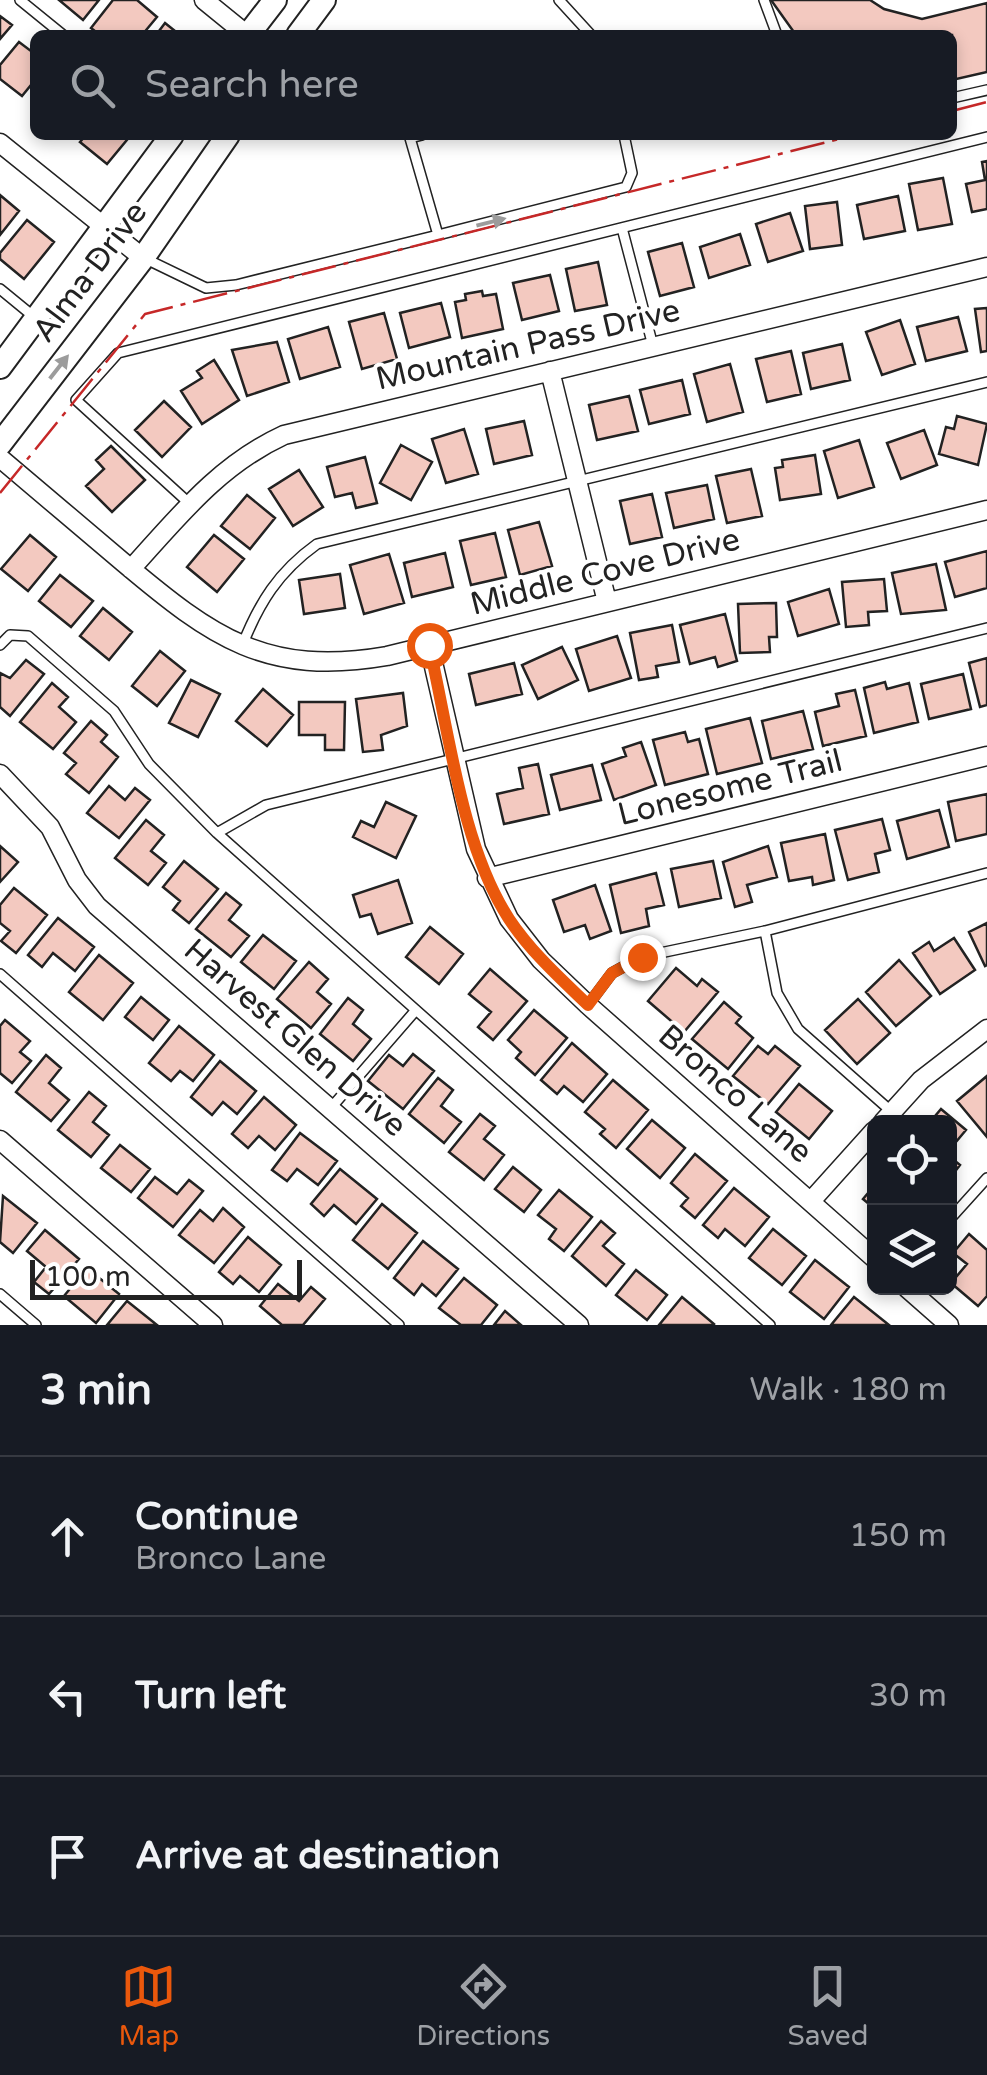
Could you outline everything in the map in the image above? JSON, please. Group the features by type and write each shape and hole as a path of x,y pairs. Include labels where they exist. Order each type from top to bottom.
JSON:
{"main road":[{"path":"251,30 275,0"},
{"path":"302,30 324,0"},
{"name":"Alma Drive","path":"0,366 168,140"},
{"name":"Alma Drive","path":"0,444 144,258 225,140"}],"street":[{"path":"204,0 241,30"},
{"path":"0,143 144,258"},
{"name":"Mountain Pass Drive","path":"131,569 214,477 247,452 284,435 987,267"},
{"path":"550,371 607,602"},
{"name":"Middle Cove Drive","path":"0,458 179,611 242,646 301,661 352,662 987,510"},
{"name":"Bronco Lane","path":"429,645 487,878 509,919 540,960 588,1005 867,1252"},
{"name":"Lonesome Trail","path":"487,878 987,756"},
{"name":"Harvest Glen Drive","path":"0,774 50,827 77,880 97,906 579,1325"},
{"path":"889,1115 921,1080 987,1028"},
{"path":"811,1201 867,1139"},
{"path":"0,1140 213,1325"},
{"path":"915,1295 949,1325"}],"lane":[{"path":"20,0 57,30"},
{"path":"560,0 587,30"},
{"path":"764,0 775,30"},
{"path":"957,97 987,90"},
{"path":"190,504 76,400 118,353 987,137"},
{"path":"410,140 438,235"},
{"path":"144,258 206,288 236,286 626,187 632,173 625,140"},
{"path":"622,228 653,346"},
{"path":"0,290 36,318"},
{"path":"242,646 262,598 296,559 316,544 987,382"},
{"path":"217,832 266,805 987,628"},
{"path":"0,645 10,634 28,636 114,711 149,764 217,832 770,1325"},
{"path":"588,1005 612,973 642,957 766,931 987,873"},
{"path":"766,931 777,994 798,1028 885,1115"},
{"path":"0,974 400,1325"},
{"path":"330,1108 416,1010"},
{"path":"957,1211 987,1178"},
{"path":"0,1294 36,1325"}],"building":[{"path":"59,0 99,0 83,20"},
{"path":"113,0 137,0 157,17 146,30 91,28"},
{"path":"771,0 870,0 884,9 922,19 987,3 987,72 957,79 957,30 792,30"},
{"path":"0,16 12,25 0,39"},
{"path":"19,42 30,50 30,86 22,96 0,79 0,65"},
{"path":"82,140 127,140 107,164"},
{"path":"987,161 987,209 972,212 966,184 985,180 982,162"},
{"path":"943,178 952,224 918,230 909,184"},
{"path":"0,195 19,211 0,235"},
{"path":"898,196 905,231 864,239 857,205"},
{"path":"837,202 842,245 810,249 805,206"},
{"path":"790,213 803,251 768,262 756,224"},
{"path":"27,220 54,242 24,279 0,259 0,253"},
{"path":"740,234 750,265 709,278 700,247"},
{"path":"682,243 694,287 660,296 648,252"},
{"path":"598,262 607,305 575,311 566,269"},
{"path":"550,275 559,311 522,320 513,283"},
{"path":"482,291 483,296 496,294 503,329 462,338 455,302 466,300 465,294"},
{"path":"441,303 450,337 409,348 400,313"},
{"path":"987,308 987,351 981,352 975,309"},
{"path":"384,313 397,359 362,369 349,322"},
{"path":"958,317 967,351 926,361 917,327"},
{"path":"900,320 915,364 882,375 866,332"},
{"path":"328,327 340,367 300,379 288,339"},
{"path":"277,342 289,382 247,396 232,350"},
{"path":"842,344 850,380 811,389 803,353"},
{"path":"791,351 801,394 767,402 756,359"},
{"path":"214,360 239,400 202,424 181,391 202,378 197,371"},
{"path":"730,364 743,412 707,422 694,374"},
{"path":"682,380 690,414 649,424 640,390"},
{"path":"629,396 638,431 597,440 589,405"},
{"path":"164,401 191,427 162,457 135,430"},
{"path":"957,416 987,424 978,465 939,454 946,427 954,429"},
{"path":"524,421 532,455 494,464 486,429"},
{"path":"464,429 478,474 446,483 432,439"},
{"path":"924,430 937,465 901,479 887,443"},
{"path":"859,440 874,487 838,498 824,451"},
{"path":"401,445 432,462 411,500 380,483"},
{"path":"111,446 145,480 112,512 86,486 104,469 96,460"},
{"path":"815,455 821,494 780,500 775,468 783,467 782,460"},
{"path":"365,457 377,503 356,508 352,493 335,497 327,467"},
{"path":"751,469 762,516 727,523 716,476"},
{"path":"299,470 323,507 293,526 269,489"},
{"path":"707,485 714,519 674,528 666,493"},
{"path":"652,494 662,537 630,544 620,501"},
{"path":"247,495 275,518 250,549 221,526"},
{"path":"539,522 552,566 520,575 508,530"},
{"path":"495,533 506,577 471,585 460,541"},
{"path":"30,535 56,557 28,591 1,569"},
{"path":"214,535 244,559 217,592 187,567"},
{"path":"987,551 987,588 955,597 945,562"},
{"path":"445,553 453,587 412,597 404,563"},
{"path":"389,554 404,603 364,614 350,565"},
{"path":"936,564 946,610 901,614 892,573"},
{"path":"340,574 345,608 304,614 299,580"},
{"path":"60,575 93,601 71,627 39,601"},
{"path":"884,579 887,611 868,612 869,625 846,627 842,582"},
{"path":"829,589 839,624 798,636 788,602"},
{"path":"776,603 777,637 769,637 770,652 740,653 738,604"},
{"path":"103,608 132,632 109,660 80,636"},
{"path":"725,614 737,661 718,667 715,657 690,664 680,625"},
{"path":"672,625 679,662 656,666 658,677 639,680 630,633"},
{"path":"617,636 631,678 589,691 576,649"},
{"path":"562,647 578,680 538,699 522,665"},
{"path":"160,651 185,671 157,706 132,686"},
{"path":"987,658 987,705 980,707 969,663"},
{"path":"26,660 44,674 10,716 0,707 0,673 10,678"},
{"path":"514,663 522,694 476,705 469,674"},
{"path":"963,674 971,709 929,719 921,684"},
{"path":"191,680 220,694 198,737 169,723"},
{"path":"885,682 887,689 909,683 918,722 874,733 864,688"},
{"path":"52,683 68,697 59,707 76,722 53,749 20,722"},
{"path":"263,689 293,715 267,746 236,721"},
{"path":"855,690 866,736 823,746 815,712 839,706 836,694"},
{"path":"403,693 407,726 381,735 383,750 363,752 356,699"},
{"path":"299,702 345,702 344,750 325,750 325,735 299,735"},
{"path":"803,711 813,749 771,759 762,721"},
{"path":"750,718 762,763 717,774 706,729"},
{"path":"91,721 107,735 101,742 118,757 89,793 66,774 76,763 64,753"},
{"path":"685,732 688,742 699,739 708,774 665,785 653,740"},
{"path":"641,742 656,785 614,800 602,764 626,756 623,748"},
{"path":"538,764 549,814 504,824 497,794 523,788 519,768"},
{"path":"592,765 601,800 560,810 551,775"},
{"path":"109,786 125,800 135,788 150,800 119,838 87,813"},
{"path":"987,794 987,834 956,841 948,802"},
{"path":"386,802 416,816 396,858 353,837 361,821 374,827"},
{"path":"939,810 949,847 907,859 897,821"},
{"path":"882,819 890,850 875,854 879,872 848,880 835,830"},
{"path":"146,820 164,835 151,851 166,863 148,885 115,858"},
{"path":"825,834 834,880 813,885 812,877 789,881 781,843"},
{"path":"0,846 18,862 0,882"},
{"path":"768,846 777,877 747,885 752,902 735,907 723,862"},
{"path":"184,861 218,889 189,923 173,910 180,901 163,887"},
{"path":"713,861 721,898 679,907 671,869"},
{"path":"656,873 664,905 646,909 649,926 621,933 610,885"},
{"path":"398,880 412,923 378,934 371,914 360,917 353,895"},
{"path":"595,885 611,931 590,939 585,925 564,932 553,900"},
{"path":"14,888 47,915 16,953 1,941 10,931 0,923 0,905"},
{"path":"226,893 241,905 229,920 249,936 231,957 196,929"},
{"path":"58,918 94,947 75,971 53,953 42,967 28,955"},
{"path":"987,923 987,965 985,966 969,932"},
{"path":"430,927 463,954 439,984 406,957"},
{"path":"263,935 296,961 274,989 241,962"},
{"path":"954,938 975,970 940,994 913,953 929,942 934,951"},
{"path":"99,955 133,983 103,1020 69,992"},
{"path":"899,960 931,996 896,1026 866,992"},
{"path":"309,962 328,979 317,992 331,1004 311,1028 277,999"},
{"path":"676,968 697,986 702,979 718,992 684,1032 648,1001"},
{"path":"490,969 527,1001 493,1040 478,1027 491,1012 469,994"},
{"path":"141,997 169,1020 153,1040 125,1017"},
{"path":"348,998 363,1010 353,1024 371,1039 353,1061 320,1034"},
{"path":"858,999 890,1033 857,1064 825,1030"},
{"path":"724,1002 741,1017 736,1023 753,1038 728,1069 692,1039"},
{"path":"534,1010 567,1038 535,1075 516,1058 521,1052 508,1040"},
{"path":"5,1020 30,1041 20,1052 31,1061 12,1083 0,1073 0,1026"},
{"path":"179,1026 214,1055 193,1081 180,1071 171,1081 149,1063"},
{"path":"572,1043 607,1074 583,1102 564,1086 557,1094 541,1080"},
{"path":"758,1046 768,1054 775,1046 800,1066 768,1104 733,1076"},
{"path":"413,1054 434,1071 403,1109 368,1081 389,1055 403,1066"},
{"path":"46,1055 61,1068 49,1083 69,1100 51,1121 16,1092"},
{"path":"220,1061 256,1091 237,1114 223,1102 212,1115 191,1097"},
{"path":"987,1076 987,1137 957,1101"},
{"path":"438,1078 453,1090 441,1106 461,1122 444,1143 409,1114"},
{"path":"613,1080 648,1110 616,1148 600,1134 605,1129 585,1112"},
{"path":"799,1084 832,1111 809,1139 776,1112"},
{"path":"89,1092 106,1106 93,1122 109,1135 91,1157 58,1130"},
{"path":"264,1097 296,1125 275,1150 259,1136 248,1148 232,1134"},
{"path":"480,1114 495,1126 484,1139 504,1155 484,1180 449,1152"},
{"path":"652,1120 685,1148 660,1178 627,1149"},
{"path":"957,1122 966,1130 957,1141"},
{"path":"300,1133 337,1161 318,1185 297,1169 287,1181 272,1170"},
{"path":"120,1145 150,1169 131,1192 101,1168"},
{"path":"695,1154 727,1181 695,1218 681,1206 688,1198 671,1183"},
{"path":"513,1167 541,1190 524,1212 495,1189"},
{"path":"340,1169 377,1199 356,1224 334,1205 324,1216 311,1204"},
{"path":"155,1177 177,1194 189,1180 203,1191 173,1227 138,1198"},
{"path":"734,1188 769,1217 745,1246 725,1229 718,1238 703,1225"},
{"path":"559,1190 592,1217 564,1251 549,1239 556,1229 538,1215"},
{"path":"3,1196 37,1223 13,1253 0,1242"},
{"path":"382,1204 417,1233 388,1269 353,1240"},
{"path":"223,1208 244,1227 214,1263 179,1235 200,1210 213,1221"},
{"path":"601,1221 615,1233 603,1246 624,1264 606,1286 572,1256"},
{"path":"773,1229 806,1256 782,1285 749,1258"},
{"path":"45,1230 79,1259 49,1294 34,1282 46,1267 27,1251"},
{"path":"969,1234 987,1250 987,1296 978,1306 957,1288 957,1276 967,1264 957,1256 957,1248"},
{"path":"248,1237 281,1265 259,1292 240,1276 233,1284 219,1272"},
{"path":"423,1241 458,1269 436,1296 422,1284 414,1295 394,1278"},
{"path":"815,1260 849,1287 824,1319 790,1292"},
{"path":"87,1268 119,1294 96,1323 64,1296"},
{"path":"636,1270 667,1295 647,1320 616,1295"},
{"path":"464,1278 497,1305 481,1325 461,1325 439,1308"},
{"path":"278,1284 299,1301 311,1287 325,1299 303,1325 282,1325 260,1306"},
{"path":"682,1297 714,1324 659,1325"},
{"path":"854,1297 889,1325 831,1325"},
{"path":"127,1301 157,1325 107,1325"},
{"path":"505,1311 521,1325 494,1325"}],"power":[{"path":"957,110 987,102"},
{"path":"0,493 145,314 835,140"}],"route":[{"path":"429,645 476,849 509,919 540,960 588,1005 612,973 642,957"}]}
